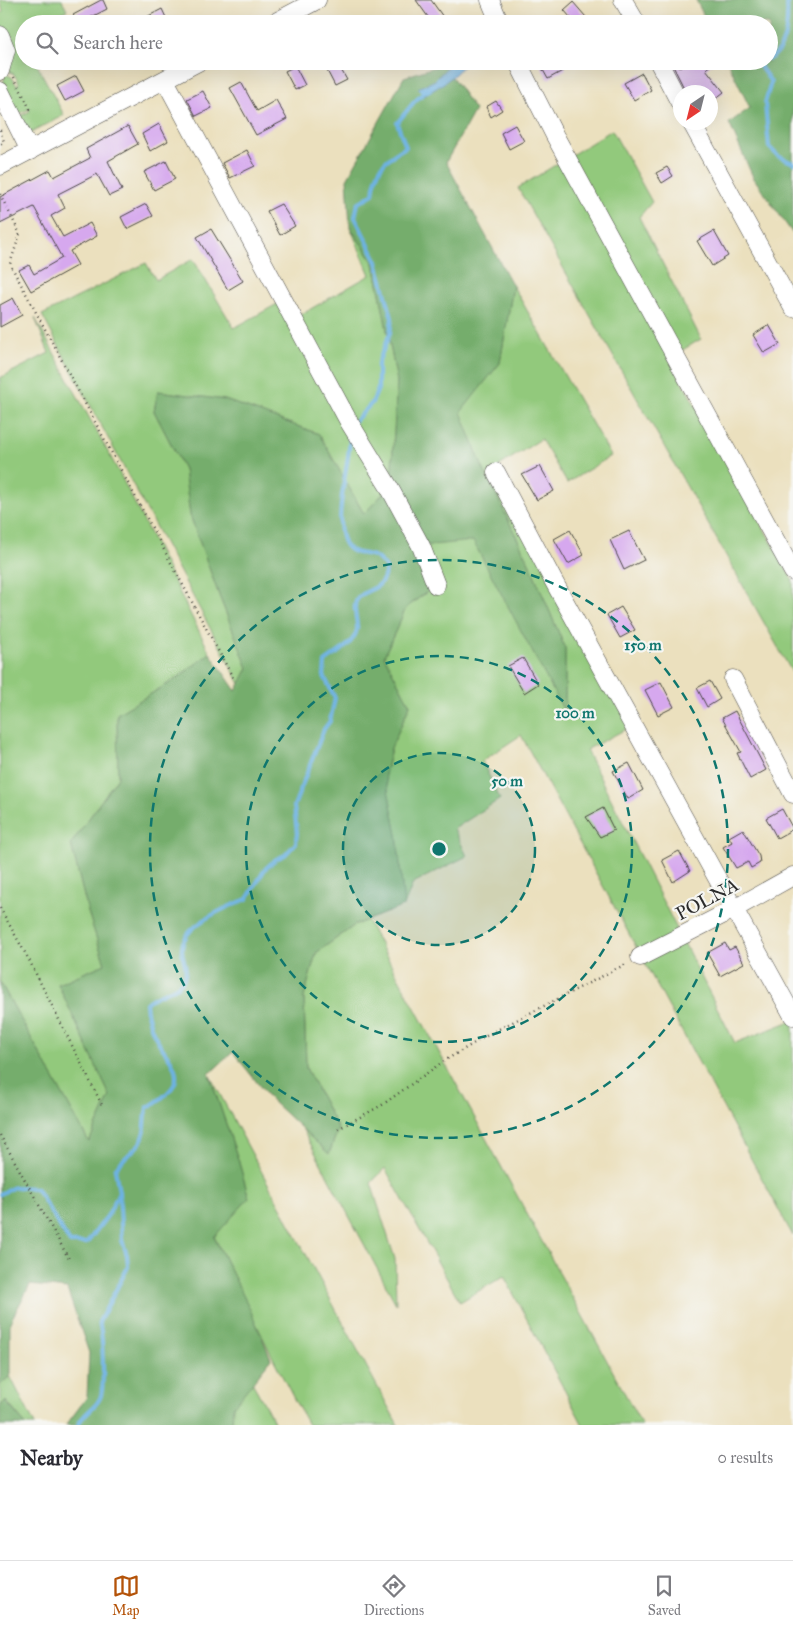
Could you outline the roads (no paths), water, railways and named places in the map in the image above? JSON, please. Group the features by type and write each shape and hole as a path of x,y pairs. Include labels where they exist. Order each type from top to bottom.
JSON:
{"street":[{"path":"289,15 317,0"},
{"path":"490,0 496,15"},
{"path":"623,0 632,15"},
{"path":"0,35 6,50 0,71"},
{"path":"0,166 183,70"},
{"path":"522,70 555,136 793,572"},
{"path":"663,70 673,90"},
{"path":"165,80 354,429 421,546 436,585"},
{"path":"0,91 30,151"},
{"path":"695,130 793,308"},
{"path":"496,472 793,1016"},
{"path":"732,679 793,794"},
{"name":"POLNA","path":"640,957 734,909 793,876"}],"water":[{"path":"444,70 459,70 424,96 418,88 435,80"}],"waterway":[{"path":"778,51 786,33 787,0"},
{"path":"762,70 771,82 765,103 769,147 778,156 793,163"},
{"path":"355,421 372,403 378,389 378,363 390,333 392,318 377,262 355,217 358,203 373,194 376,178 386,161 406,147 397,123 414,102 427,90"},
{"path":"78,1425 95,1405 102,1392 103,1361 99,1322 128,1267 127,1255 122,1240 119,1192 115,1169 140,1143 147,1108 173,1087 176,1078 175,1068 152,1029 148,1019 146,1003 155,996 181,983 186,970 182,948 184,940 190,932 208,917 247,899 265,869 276,859 285,855 296,843 297,833 294,806 324,729 330,721 335,698 324,676 325,662 352,640 357,629 356,601 363,594 379,585 384,576 386,568 381,561 370,555 352,551 347,547 342,538 340,511 350,437"},
{"path":"0,1194 14,1187 36,1188 70,1243 87,1243 108,1215 119,1192"}]}
